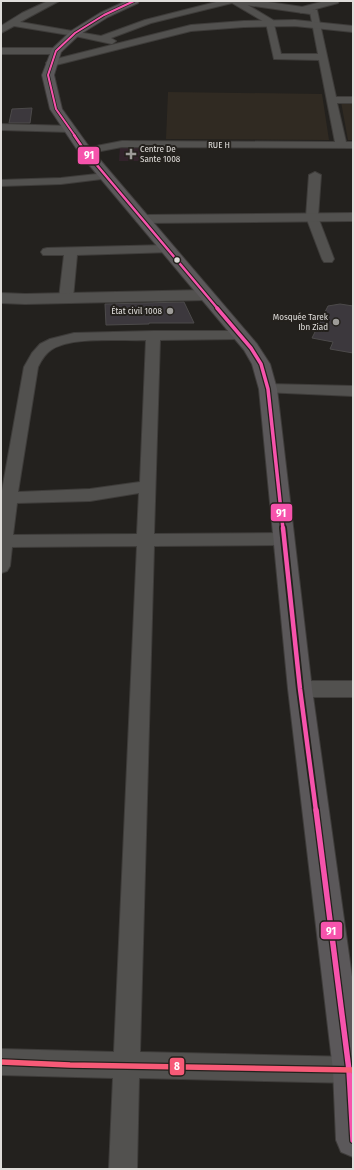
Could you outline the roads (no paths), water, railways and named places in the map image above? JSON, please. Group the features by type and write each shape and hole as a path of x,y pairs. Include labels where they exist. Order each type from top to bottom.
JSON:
{"main road":[{"path":"134,1 104,15 75,33 54,57 48,75 56,109 85,150 241,335 261,364 268,389 300,689 351,1070 353,1140"}],"street":[{"path":"1,30 25,15 55,1"},
{"path":"101,39 126,28 150,20 213,3 230,1"},
{"path":"301,10 336,1"},
{"path":"213,3 238,2 330,14"},
{"path":"238,2 271,23 277,57 323,57"},
{"path":"314,12 341,145"},
{"path":"13,23 75,33 129,45"},
{"path":"1,51 54,57 129,45 190,28 271,23 316,25 353,29"},
{"path":"332,100 353,100"},
{"path":"1,127 70,129"},
{"name":"RUE H","path":"85,150 122,144 353,145"},
{"path":"315,175 312,217 328,259"},
{"path":"1,183 61,181 106,176"},
{"path":"142,219 353,217"},
{"path":"47,252 168,250"},
{"path":"66,298 71,252"},
{"path":"1,298 206,295"},
{"path":"123,1169 153,335"},
{"path":"1,566 9,498 7,475 31,367 40,351 54,342 74,337 241,335"},
{"path":"268,389 353,390"},
{"path":"9,498 90,495 148,486"},
{"path":"5,541 283,539"},
{"path":"300,689 353,689"},
{"path":"1,1062 70,1065 351,1070"}],"place":[{"name":"Centre De Sante 1008","path":"131,154"},
{"name":"État civil 1008","path":"170,311"},
{"name":"Mosquée Tarek Ibn Ziad","path":"336,322"}]}
